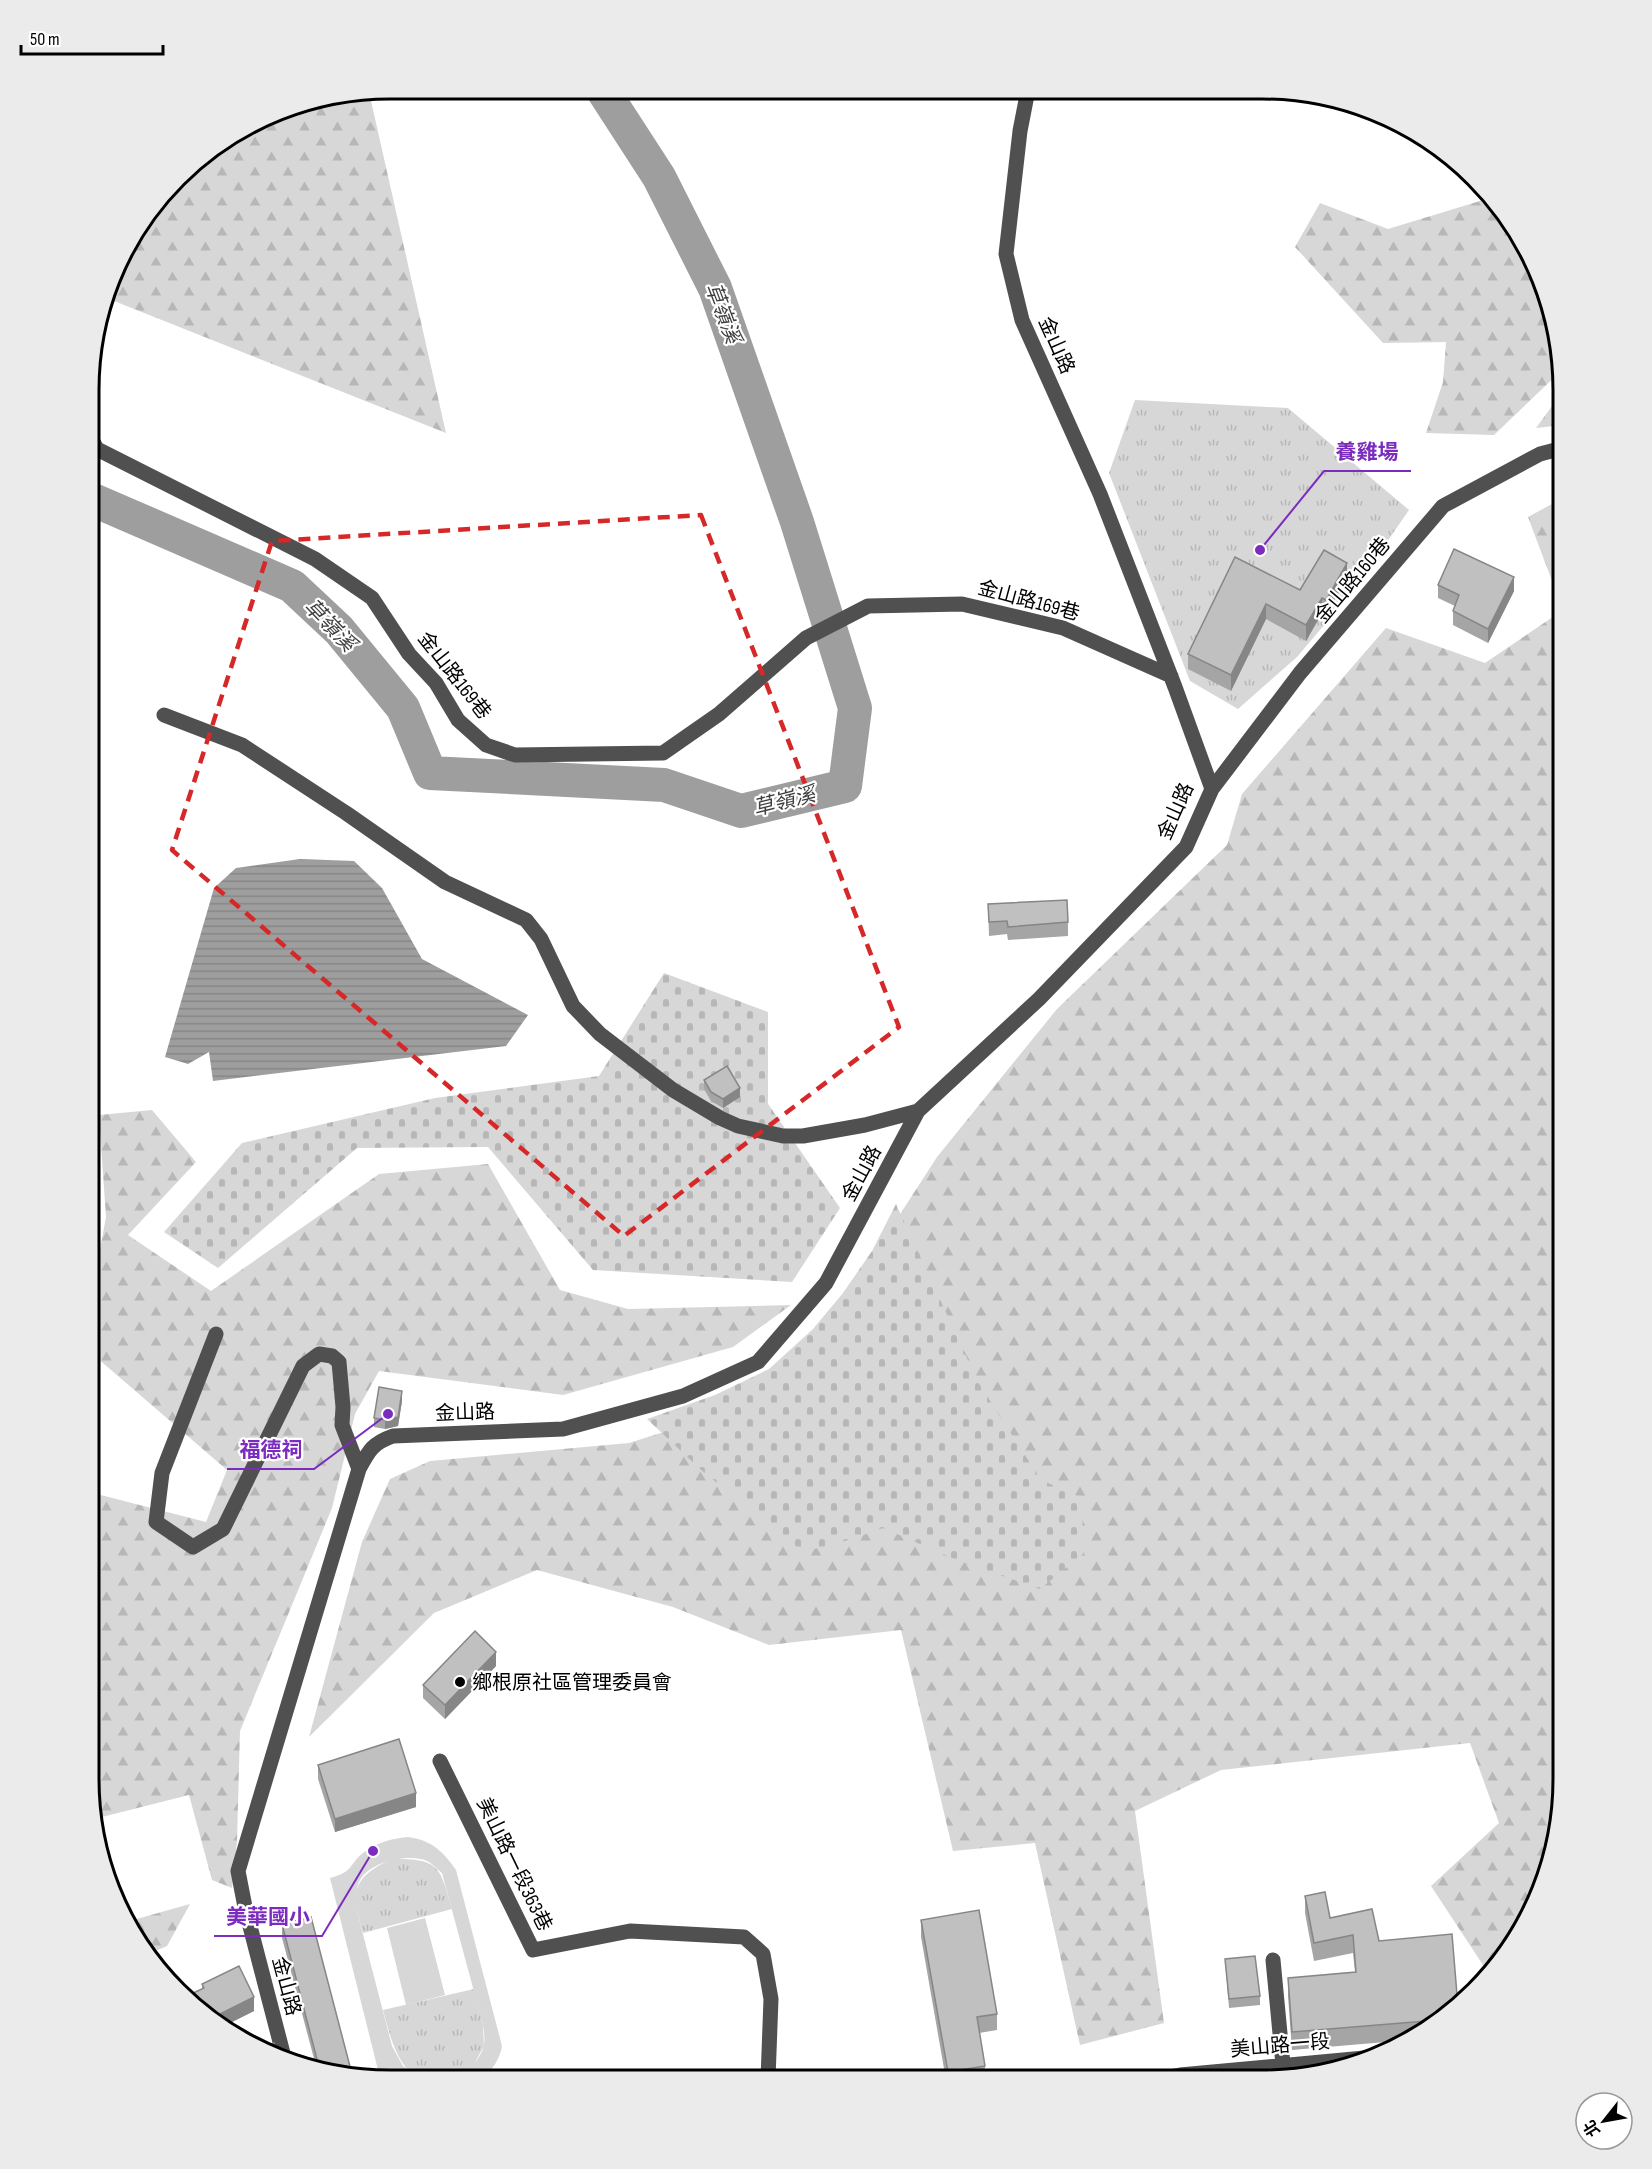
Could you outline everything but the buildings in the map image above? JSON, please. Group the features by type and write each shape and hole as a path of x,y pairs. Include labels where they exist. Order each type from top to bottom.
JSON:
{"street":[{"name":"金山路","path":"282,2049 245,1907 238,1870 359,1469 367,1454 377,1442 393,1436 563,1429 683,1396 758,1362 826,1283 918,1111 1039,999 1186,847 1212,789 1100,494 1022,320 1006,254 1020,131 1026,99"},
{"name":"金山路169巷","path":"99,450 315,559 372,598 409,654 436,683 458,720 486,745 515,754 663,753 719,714 806,638 868,606 962,604 1063,628 1171,676"},
{"name":"金山路160巷","path":"1212,789 1299,674 1443,506 1540,454 1553,451"},
{"path":"164,715 242,745 346,813 445,882 526,920 542,939 573,1006 586,1020 600,1034 673,1090 720,1118 738,1126 775,1134 803,1136 865,1125 918,1111"},
{"path":"216,1334 162,1473 156,1522 193,1547 223,1529 303,1366 319,1354 332,1356 339,1362 343,1407 342,1425 359,1469"},
{"name":"美山路一段363巷","path":"440,1761 534,1950 630,1931 744,1937 763,1954 771,1999 768,2070"},
{"path":"1273,1960 1283,2065"},
{"name":"美山路一段","path":"1232,2070 1335,2060"}],"highlighted area":[{"path":"701,515 899,1027 624,1236 172,850 272,541"}],"green space":[{"path":"371,100 446,433 113,301 138,244 171,198 213,159 261,129 296,114 352,101"},
{"path":"1483,200 1504,228 1523,261 1538,296 1543,315 1551,352 1552,379 1494,435 1426,433 1443,382 1446,342 1383,343 1295,247 1320,203 1388,229"},
{"path":"1135,400 1288,408 1409,510 1353,591 1297,657 1238,709 1190,681 1109,473"},
{"path":"1553,405 1553,426 1536,428"},
{"path":"1553,503 1553,583 1528,517"},
{"path":"1553,617 1553,1779 1551,1817 1538,1873 1514,1925 1486,1965 1483,1965 1431,1886 1499,1823 1470,1743 1221,1770 1135,1811 1164,2023 1080,2045 1035,1843 953,1851 901,1630 769,1645 673,1607 537,1570 434,1613 309,1737 362,1542 390,1479 430,1461 629,1443 784,1394 937,1157 1057,1009 1227,845 1242,794 1386,628 1485,663"},
{"path":"664,973 768,1012 768,1104 840,1208 792,1282 593,1270 488,1147 357,1148 218,1268 164,1232 242,1143 435,1098 599,1076"},
{"path":"152,1110 196,1162 128,1235 211,1291 379,1174 488,1164 560,1290 628,1309 791,1305 733,1347 563,1395 379,1371 355,1414 332,1508 240,1731 237,1841 232,1888 212,1880 189,1795 101,1817 99,1495 206,1522 227,1470 99,1360 99,1255 106,1217 99,1115"},
{"path":"896,1204 978,1382 1041,1480 1082,1498 1083,1554 1040,1589 957,1560 883,1528 803,1552 700,1469 647,1419 715,1395 769,1369 813,1329 843,1293 872,1251"},
{"path":"408,1837 430,1844 446,1857 456,1870 502,2046 495,2064 490,2070 468,2070 482,2050 483,2025 442,1873 427,1861 410,1858 379,1864 364,1875 357,1890 358,1915 392,2046 403,2066 408,2070 378,2069 330,1878 347,1870 363,1853 374,1846"},
{"path":"391,1859 419,1860 435,1867 444,1883 452,1909 363,1933 356,1897 361,1880"},
{"path":"190,1904 167,1946 155,1951 135,1919"},
{"path":"425,1918 445,1995 406,2005 387,1928"},
{"path":"474,1989 483,2025 484,2046 468,2070 408,2070 391,2038 383,2010"}],"shaded area":[{"path":"300,859 354,861 382,888 422,959 528,1015 506,1046 213,1081 209,1052 188,1064 165,1057 214,888 236,868"}],"waterway":[{"name":"草嶺溪","path":"99,502 292,586 339,630 403,708 430,773 664,785 741,811 845,786 855,708 797,522 715,288 659,177 608,99"}],"place":[{"name":"養雞場","path":"1260,550"},
{"name":"福德祠","path":"388,1414"},
{"name":"鄉根原社區管理委員會","path":"460,1682"},
{"name":"美華國小","path":"373,1851"}]}
